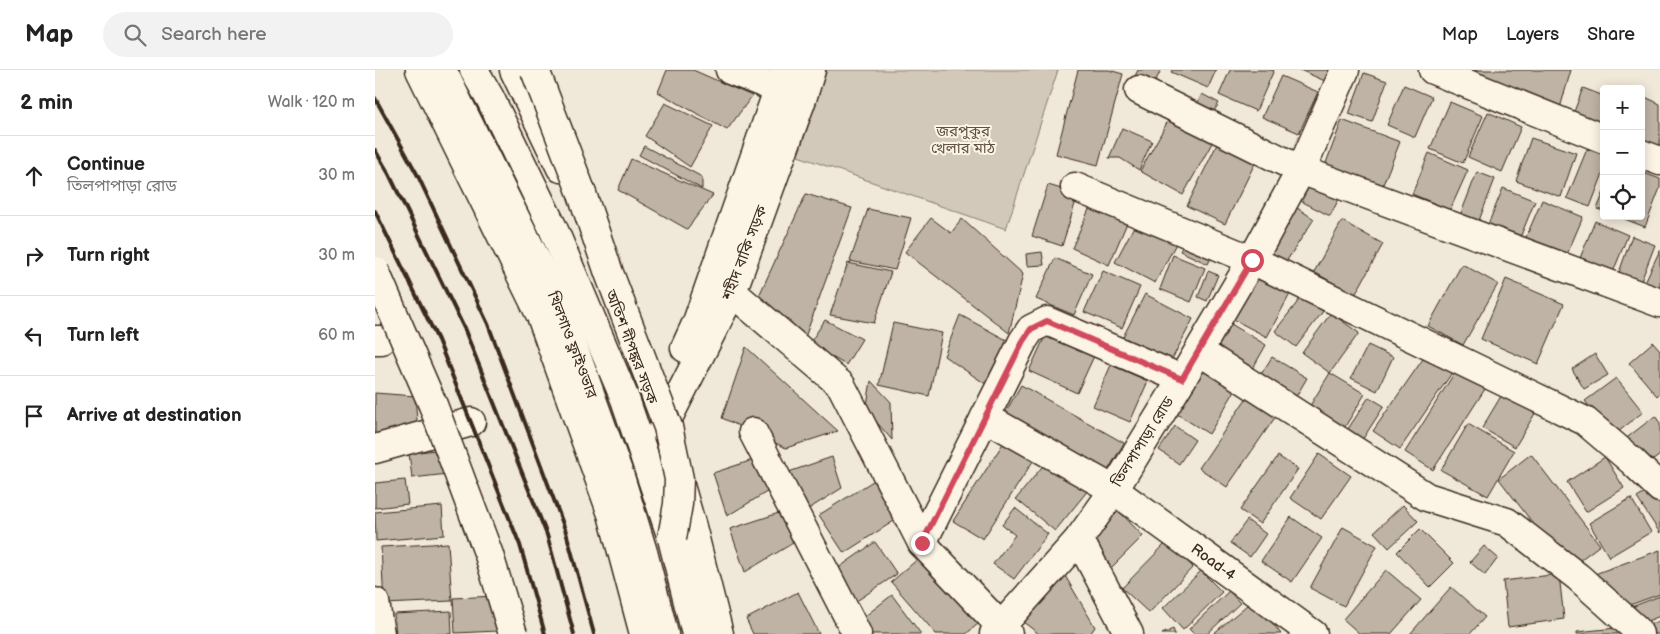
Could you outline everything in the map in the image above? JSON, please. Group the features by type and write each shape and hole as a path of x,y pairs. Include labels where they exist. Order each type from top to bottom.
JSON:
{"street":[{"path":"420,70 541,316 612,514 644,634"},
{"name":"খিলগাও ফ্লাইওভার","path":"442,70 557,302 621,480 643,552 664,634"},
{"name":"খিলগাও ফ্লাইওভার","path":"474,70 490,98 553,228 625,399 672,538 696,634"},
{"name":"অতিশ দীপঙ্কর সড়ক","path":"514,70 566,179 660,420 692,527 719,634"},
{"path":"535,70 668,427 679,478 679,504 672,538"},
{"path":"730,70 788,86"},
{"name":"শহীদ বাকি সড়ক","path":"660,420 788,86 811,70"},
{"name":"তিলপাপাড়া রোড","path":"1001,632 1079,539 1114,490 1182,379 1252,260 1301,170 1345,70"},
{"path":"1433,70 1600,137"},
{"name":"শহীদ বাকি সড়ক","path":"660,420 732,292 788,86"},
{"path":"1139,90 1301,170 1660,303"},
{"path":"1645,156 1660,162"},
{"path":"1075,187 1252,260 1585,421 1660,488"},
{"path":"375,271 433,405 489,555 513,634"},
{"path":"732,292 841,385 922,543 1001,632"},
{"path":"922,543 1023,341 1031,329 1047,321 1182,379"},
{"path":"1199,351 1427,497 1507,522 1578,577 1636,629 1639,634"},
{"name":"Road-4","path":"985,417 1114,490 1313,634"},
{"path":"375,449 471,422"},
{"path":"753,432 857,634"},
{"path":"1079,539 1129,634"},
{"path":"375,602 380,634"}],"green space":[{"name":"জরপুকুর খেলার মাঠ","path":"827,70 1058,70 1006,229 798,156"}],"building":[{"path":"667,70 693,70 752,96 727,130 658,92"},
{"path":"1078,70 1109,70 1123,74 1098,165 1056,154"},
{"path":"1138,70 1161,70 1153,86 1134,78"},
{"path":"1172,70 1216,70 1208,88 1171,72"},
{"path":"1230,70 1274,70 1256,111 1219,95"},
{"path":"1300,70 1341,70 1334,85"},
{"path":"1449,70 1571,70 1560,108"},
{"path":"1364,73 1387,81 1372,122 1349,114"},
{"path":"1281,76 1318,92 1299,133 1262,117"},
{"path":"1404,85 1432,97 1415,137 1387,125"},
{"path":"1583,88 1600,94 1600,127 1572,117"},
{"path":"1202,94 1219,103 1211,116 1195,108"},
{"path":"1645,97 1660,104 1660,162 1645,155"},
{"path":"1450,102 1483,116 1463,163 1430,149"},
{"path":"665,103 713,126 690,167 645,136"},
{"path":"1174,110 1217,134 1183,195 1140,171"},
{"path":"1488,112 1521,127 1502,172 1468,157"},
{"path":"1342,120 1400,142 1380,192 1323,171"},
{"path":"1122,128 1152,141 1139,170 1120,158 1109,158"},
{"path":"1531,138 1576,153 1561,197 1516,181"},
{"path":"1219,140 1257,159 1225,224 1187,206"},
{"path":"644,146 702,177 702,189 639,155"},
{"path":"1587,149 1600,154 1600,181 1590,207 1567,198"},
{"path":"1429,153 1468,170 1450,210 1412,194"},
{"path":"631,159 713,195 687,229 618,190"},
{"path":"1477,172 1495,179 1478,223 1460,216"},
{"path":"1645,173 1660,179 1660,188 1645,227 1627,220 1645,220"},
{"path":"1312,181 1341,195 1330,216 1301,201"},
{"path":"1048,185 1078,194 1062,246 1032,236"},
{"path":"1503,188 1535,201 1517,245 1485,232"},
{"path":"806,194 852,208 804,340 757,300"},
{"path":"1542,200 1583,217 1565,259 1524,242"},
{"path":"1288,202 1314,219 1282,268 1256,250"},
{"path":"1090,207 1127,223 1109,265 1072,248"},
{"path":"868,209 911,218 895,270 850,261"},
{"path":"1139,217 1179,238 1155,283 1115,262"},
{"path":"931,218 951,233 962,219 1023,274 1009,333 905,252"},
{"path":"1342,221 1383,244 1355,295 1314,272"},
{"path":"1595,221 1628,235 1611,277 1578,263"},
{"path":"1632,236 1655,245 1638,289 1616,281"},
{"path":"1187,238 1215,250 1208,264 1180,251"},
{"path":"1660,250 1660,291 1644,284"},
{"path":"1042,252 1044,265 1027,266 1026,254"},
{"path":"1173,255 1205,268 1191,302 1160,289"},
{"path":"1055,258 1092,274 1074,315 1036,299"},
{"path":"848,263 891,272 874,323 830,315"},
{"path":"1462,264 1498,284 1463,345 1428,326"},
{"path":"1245,270 1290,294 1267,337 1221,313"},
{"path":"1103,271 1140,287 1122,328 1084,312"},
{"path":"1208,271 1218,275 1207,301 1198,297"},
{"path":"1506,279 1564,304 1538,364 1481,339"},
{"path":"1145,294 1193,319 1171,361 1123,337"},
{"path":"1303,295 1324,310 1296,347 1275,331"},
{"path":"1331,313 1359,333 1330,373 1302,353"},
{"path":"960,315 1016,345 993,389 944,356"},
{"path":"825,320 862,339 846,365 809,344"},
{"path":"893,323 942,333 929,396 879,385"},
{"path":"1231,324 1266,345 1253,368 1218,347"},
{"path":"1046,334 1094,356 1077,393 1029,371"},
{"path":"1653,342 1660,350 1660,393 1657,396 1629,363"},
{"path":"1368,345 1393,357 1377,391 1351,378"},
{"path":"1432,346 1458,364 1400,449 1373,431"},
{"path":"746,347 838,431 786,448 722,418"},
{"path":"1595,354 1608,375 1584,389 1572,369"},
{"path":"1465,356 1494,375 1433,470 1405,452"},
{"path":"1272,357 1307,378 1294,400 1258,379"},
{"path":"1111,365 1148,381 1130,422 1093,406"},
{"path":"1199,366 1236,389 1209,434 1172,411"},
{"path":"1330,373 1365,394 1338,438 1303,417"},
{"path":"1513,376 1546,395 1515,447 1482,428"},
{"path":"1616,378 1643,412 1613,436 1585,401"},
{"path":"871,381 891,402 892,440 866,410"},
{"path":"1256,384 1285,403 1227,487 1199,468"},
{"path":"1021,385 1124,443 1107,472 1004,415"},
{"path":"375,393 415,396 419,444 375,445"},
{"path":"1369,397 1384,406 1357,448 1342,438"},
{"path":"1655,416 1660,423 1660,455 1644,467 1624,440"},
{"path":"1468,424 1514,451 1488,496 1441,470"},
{"path":"1175,426 1195,440 1179,464 1159,450"},
{"path":"1004,442 1033,461 983,539 953,521"},
{"path":"445,449 448,474 412,478 409,453"},
{"path":"1319,454 1351,476 1321,519 1290,498"},
{"path":"1531,454 1600,545 1568,569 1499,479"},
{"path":"765,456 775,487 727,516 713,473"},
{"path":"1278,456 1298,469 1260,524 1240,510"},
{"path":"832,457 842,488 794,518 780,475"},
{"path":"1050,457 1089,489 1055,531 1016,499"},
{"path":"1605,457 1624,488 1586,512 1567,482"},
{"path":"405,480 408,504 375,508 375,483"},
{"path":"873,481 897,519 844,553 819,515"},
{"path":"1656,486 1660,492 1660,533 1637,498"},
{"path":"1631,498 1651,532 1609,557 1589,523"},
{"path":"1403,505 1418,521 1389,548 1374,532"},
{"path":"442,506 444,535 376,541 375,512"},
{"path":"1115,507 1143,536 1110,569 1081,539"},
{"path":"1015,508 1048,534 1014,579 993,564 1015,535 1002,525"},
{"path":"782,512 793,543 745,572 730,529"},
{"path":"1291,517 1322,538 1292,582 1261,561"},
{"path":"1247,520 1266,534 1250,557 1230,543"},
{"path":"1343,527 1377,546 1344,606 1310,588"},
{"path":"1420,529 1454,563 1430,587 1397,552"},
{"path":"875,542 897,574 849,606 827,576"},
{"path":"1167,542 1193,567 1149,613 1122,588"},
{"path":"448,543 452,601 384,604 381,547"},
{"path":"1484,546 1498,558 1485,575 1470,562"},
{"path":"1660,550 1660,594 1605,614 1592,575"},
{"path":"926,552 984,619 966,634 936,634 891,582"},
{"path":"1386,570 1421,600 1391,634 1360,634 1343,619"},
{"path":"1201,571 1222,592 1183,630 1163,608"},
{"path":"1064,574 1095,627 1090,634 1039,634 1014,615"},
{"path":"1559,574 1564,619 1508,627 1503,581"},
{"path":"1451,587 1485,617 1470,634 1410,634"},
{"path":"1229,591 1240,603 1207,634 1194,634 1189,629"},
{"path":"798,592 819,634 753,634 746,619"},
{"path":"892,595 921,634 867,634 860,620"},
{"path":"497,596 498,631 455,633 453,598"},
{"path":"1660,596 1660,616 1640,624 1634,606"},
{"path":"1254,599 1281,634 1213,634"},
{"path":"451,611 452,634 396,634 394,614"},
{"path":"1660,621 1660,634 1647,634 1644,626"},
{"path":"1626,627 1627,634 1577,634 1577,632"},
{"path":"1173,629 1175,634 1162,634"}],"railway":[{"path":"375,98 417,174 488,324 566,532 594,634"},
{"path":"375,150 389,174 464,328 547,535 574,634"},
{"path":"375,211 438,340 520,545 545,634"}],"route":[{"path":"922,543 1023,341 1031,329 1047,321 1182,379 1252,260"}]}
